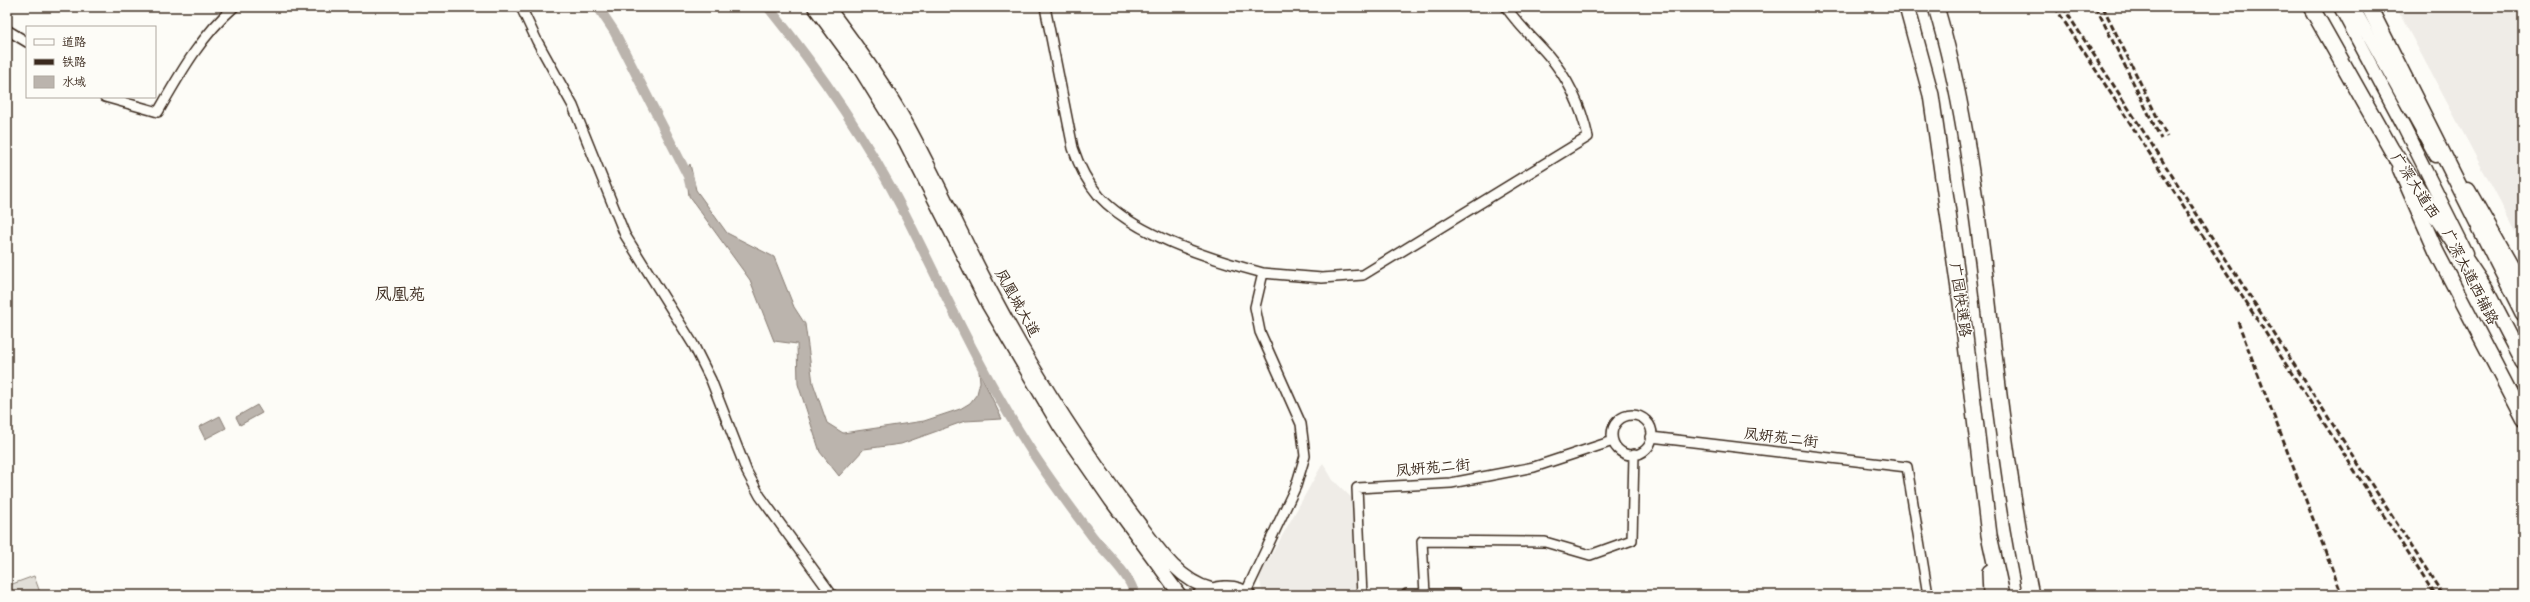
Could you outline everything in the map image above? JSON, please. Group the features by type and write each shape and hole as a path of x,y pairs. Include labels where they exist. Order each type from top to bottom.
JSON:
{"highway":[{"name":"广园快速路","path":"1907,7 1931,95 1961,303 1989,535 2002,595"},
{"name":"广园快速路","path":"1936,7 1961,111 1974,180 2013,496 2025,565 2032,595"},
{"name":"广深大道西","path":"2311,7 2390,149 2485,289 2523,362"},
{"path":"2369,7 2504,278 2523,313"},
{"path":"1989,535 1991,595"},
{"path":"2025,565 2038,595"}],"main road":[{"name":"凤凰城大道","path":"814,7 861,71 905,142 969,270 1055,420 1111,502 1180,595"},
{"name":"凤凰城大道","path":"828,7 870,66 906,122 992,292 1088,453 1148,534 1178,570 1188,580 1211,589"},
{"path":"2340,7 2437,192 2485,289"},
{"path":"2354,7 2504,278"},
{"path":"2420,108 2523,287"},
{"name":"广深大道西辅路","path":"2390,149 2436,251 2523,418"},
{"path":"1199,595 1211,589 1229,587 1248,594"}],"street":[{"path":"109,98 158,112 195,49 234,7"},
{"path":"521,7 537,41 573,106 626,235 693,344 711,380 747,472 760,496 832,595"},
{"path":"1045,7 1073,148 1081,169 1096,192 1116,212 1160,236 1211,257 1264,273 1322,278 1363,275 1588,137 1582,112 1569,84 1555,64 1519,25 1506,7"},
{"path":"7,30 26,41"},
{"path":"1248,594 1296,486 1305,456 1301,424 1260,332 1255,307 1264,273"},
{"path":"1633,415 1645,420 1649,425 1652,437 1646,449 1634,454 1622,452 1613,441 1612,435 1616,423 1621,418 1633,415"},
{"name":"凤妍苑二街","path":"1652,437 1908,467 1928,595"},
{"name":"凤妍苑二街","path":"1362,595 1357,488 1451,483 1534,467 1613,441"},
{"path":"1424,594 1422,541 1545,542 1590,555 1632,540 1634,454"},
{"path":"1407,595 1457,595"}],"shaded area":[{"path":"2396,7 2523,7 2523,245"},
{"path":"1323,463 1333,480 1354,500 1359,591 1354,595 1263,595 1259,577"},
{"path":"34,576 41,595 7,595 7,586"}],"water":[{"path":"690,164 696,190 727,233 774,257 794,307 805,324 813,383 827,423 843,433 924,421 960,409 970,403 977,394 980,382 979,371 1002,419 965,421 901,444 864,449 839,476 820,452 798,384 797,344 774,341 750,280 689,196 686,171"},
{"path":"257,405 262,413 240,425 236,417"},
{"path":"220,416 226,428 205,439 199,427"}],"waterway":[{"path":"598,7 614,31 688,176 690,184"},
{"path":"768,7 824,81 875,159 905,214 975,354 1030,449 1092,536 1128,579 1135,595"}],"railway":[{"path":"2055,7 2435,595"},
{"path":"2063,7 2443,595"},
{"path":"2096,7 2161,139"},
{"path":"2103,7 2167,137"},
{"path":"2238,322 2342,595"}],"district":[{"name":"凤凰苑","path":"400,295"}]}
